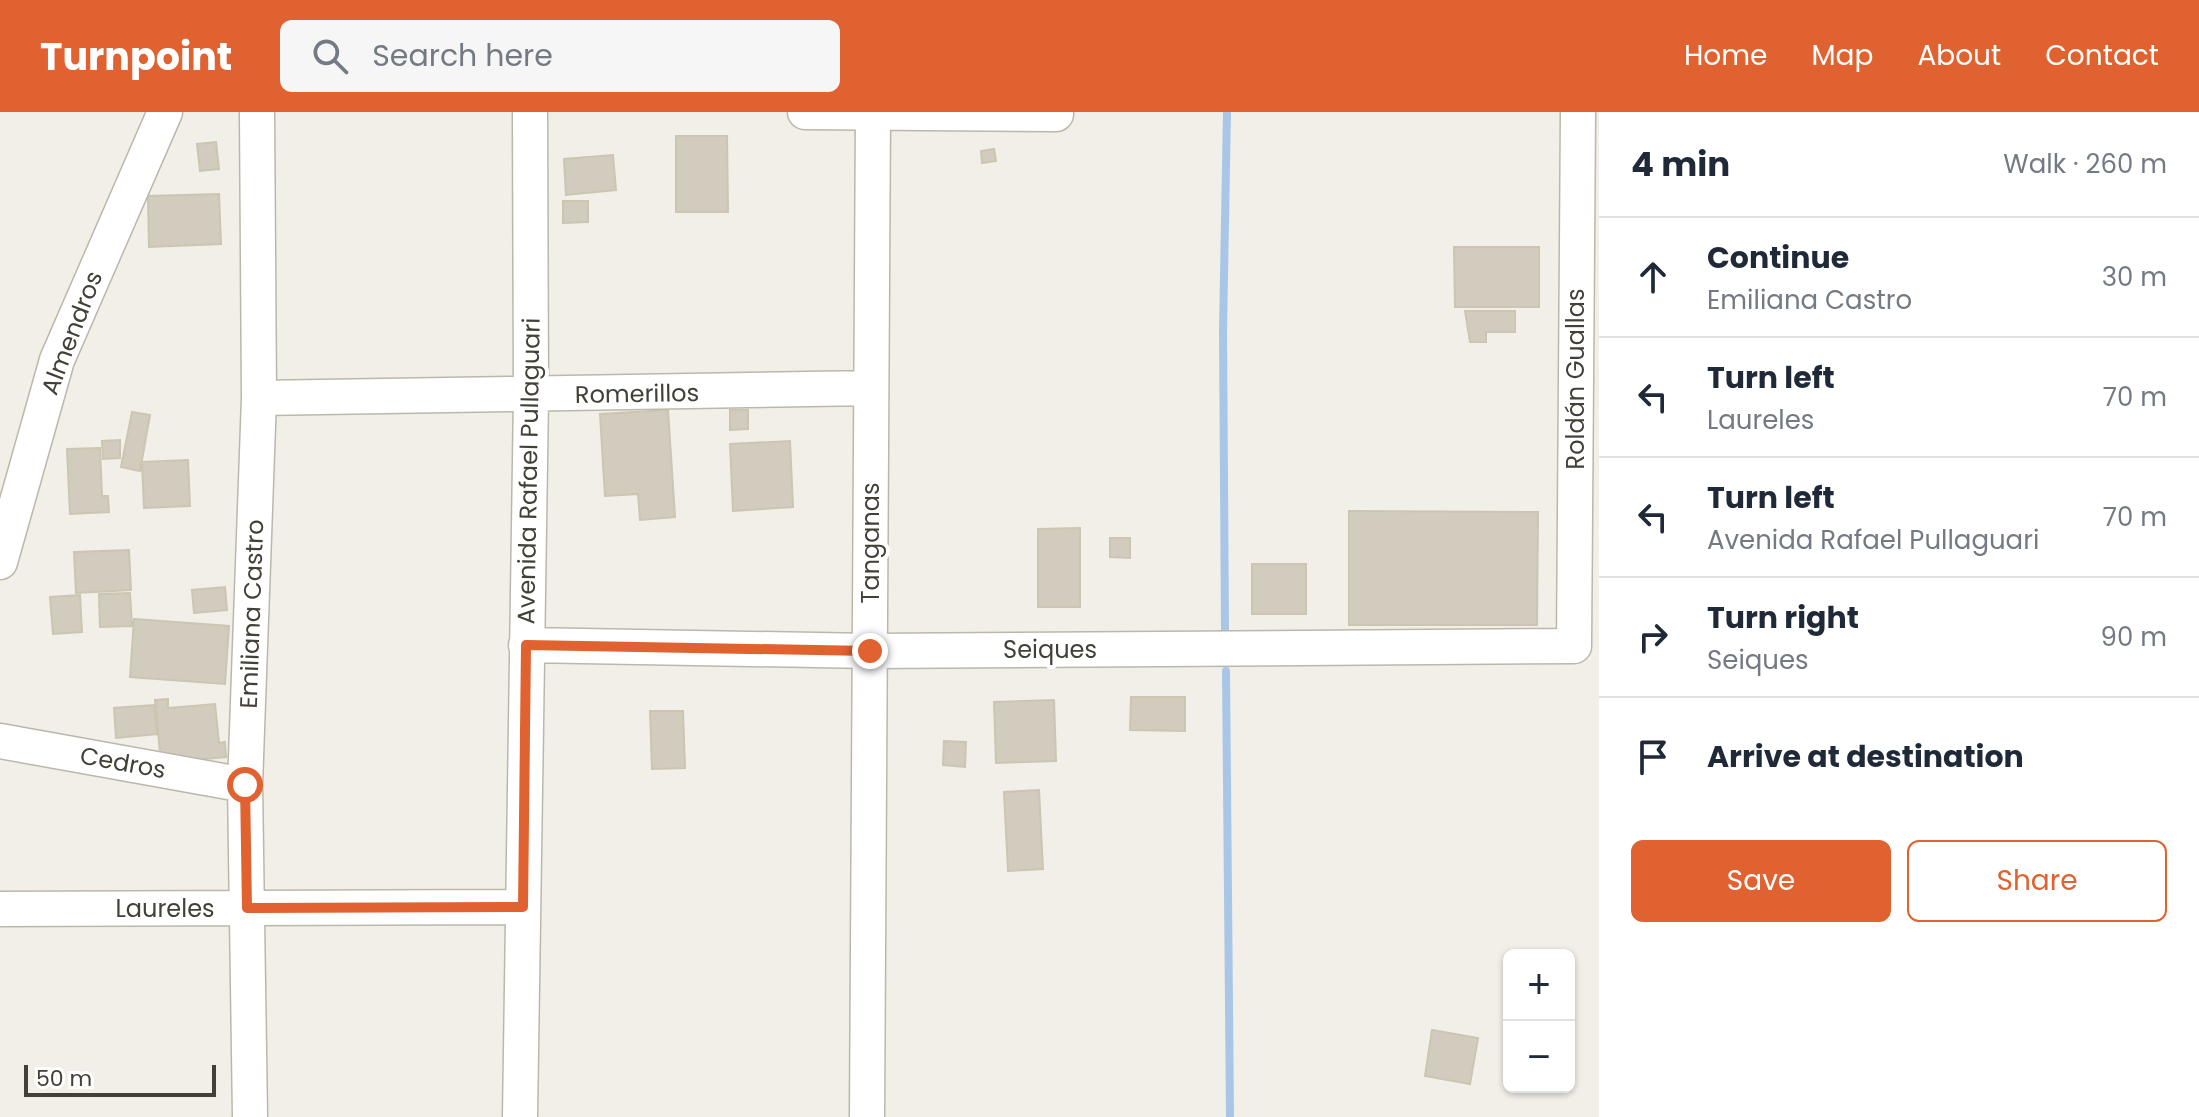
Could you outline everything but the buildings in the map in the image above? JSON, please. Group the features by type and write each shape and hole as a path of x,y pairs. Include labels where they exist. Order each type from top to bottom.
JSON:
{"street":[{"name":"Almendros","path":"0,562 57,360 165,112"},
{"name":"Emiliana Castro","path":"250,1117 245,785 259,398 257,112"},
{"name":"Avenida Rafael Pullaguari","path":"520,1117 531,396 530,112"},
{"path":"805,112 1056,114"},
{"name":"Roldán Guallas","path":"1574,646 1578,112"},
{"name":"Tanganas","path":"867,1117 873,113"},
{"name":"Romerillos","path":"259,398 531,396 871,388"},
{"name":"Seiques","path":"526,645 870,651 1574,646"},
{"name":"Cedros","path":"0,741 245,785"},
{"name":"Laureles","path":"0,909 523,907"}],"waterway":[{"path":"1225,629 1223,331 1227,112"},
{"path":"1226,671 1230,1117"}],"route":[{"path":"245,785 247,908 523,907 526,645 870,651"}]}
